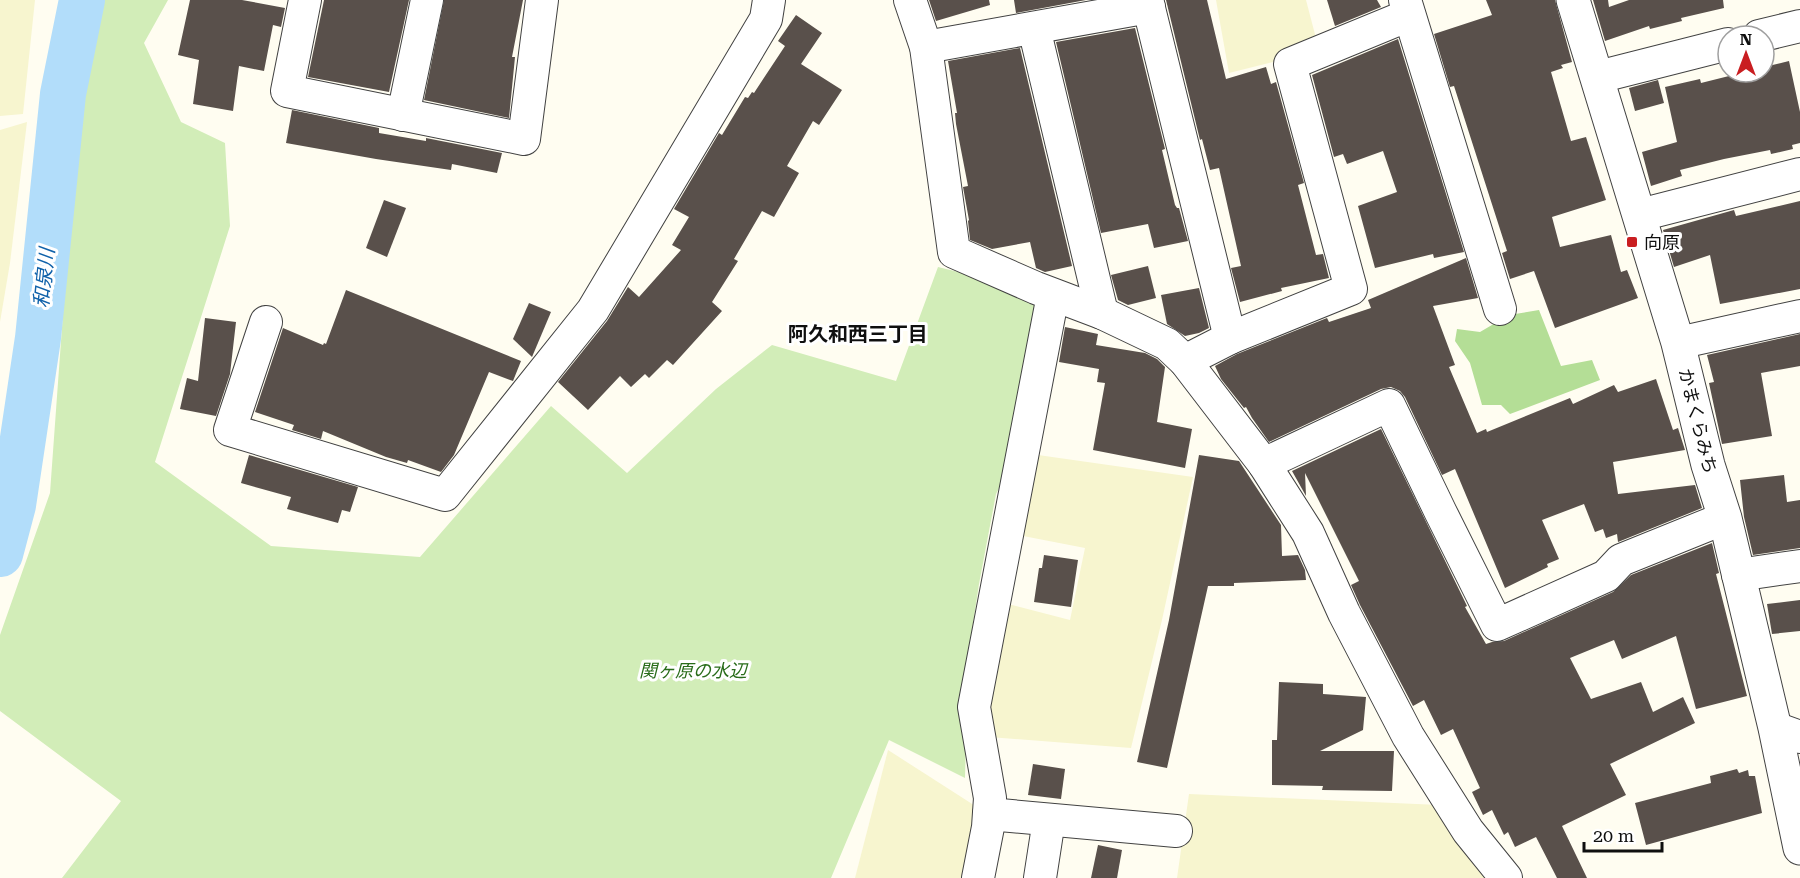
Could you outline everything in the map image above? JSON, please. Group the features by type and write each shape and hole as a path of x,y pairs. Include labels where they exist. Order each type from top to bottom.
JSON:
{"street":[{"path":"305,0 287,91 524,139 542,0"},
{"path":"403,115 427,0"},
{"path":"266,322 230,430 445,495 593,310 766,19 769,0"},
{"path":"910,0 926,47 954,252 1053,295 1102,313 1167,344 1185,361 1264,464 1308,533 1348,623 1408,736 1468,831 1506,878"},
{"name":"かまくらみち","path":"1574,0 1678,343 1738,575 1788,733 1800,848"},
{"path":"926,47 1034,28 1148,4 1230,338"},
{"path":"1185,361 1230,338 1351,289 1290,64 1407,7 1500,309"},
{"path":"1776,32 1800,26"},
{"path":"1034,28 1102,313"},
{"path":"1598,77 1716,47"},
{"path":"1640,215 1800,174"},
{"path":"978,878 990,798 974,707 1053,295"},
{"path":"1678,343 1800,316"},
{"path":"1264,464 1389,405 1497,625 1606,576 1621,560 1725,518"},
{"path":"1738,575 1800,566"},
{"path":"989,814 1176,831"},
{"path":"1040,878 1049,820"}],"shaded area":[{"path":"0,0 35,0 23,114 0,116"},
{"path":"1216,0 1306,0 1317,42 1277,61 1229,73"},
{"path":"27,122 10,263 0,322 0,130"},
{"path":"1031,454 1193,477 1131,748 989,737 983,713 1004,603 1070,620 1085,548 1018,535"},
{"path":"888,750 980,809 971,878 855,878"},
{"path":"1189,794 1439,805 1495,878 1177,878"}],"green space":[{"name":"関ヶ原の水辺","path":"104,0 168,0 144,43 181,122 225,143 230,226 155,462 271,546 420,557 551,406 627,473 716,389 772,345 896,381 938,267 1053,295 1026,435 996,494 979,584 968,657 965,778 889,740 831,878 62,878 121,801 0,711 0,635 50,493 75,148 93,39"},
{"path":"1539,310 1561,366 1592,360 1600,380 1510,414 1501,405 1482,405 1470,363 1455,341 1457,329 1480,332 1509,315"}],"water":[{"path":"74,0 85,0 63,94"}],"building":[{"path":"190,0 242,0 285,8 281,27 273,25 264,71 239,66 233,111 193,104 199,60 178,55"},
{"path":"324,0 409,0 389,92 308,77"},
{"path":"444,0 523,0 512,57 515,57 509,118 424,100"},
{"path":"929,0 989,0 990,5 936,21"},
{"path":"1014,0 1086,0 1016,13"},
{"path":"1166,0 1207,0 1226,79 1266,67 1271,84 1276,82 1304,183 1298,185 1316,255 1323,254 1329,278 1281,288 1282,291 1240,302 1231,268 1241,266 1219,168 1210,170 1202,139 1200,140"},
{"path":"1327,0 1377,0 1381,7 1335,26"},
{"path":"1486,0 1555,0 1572,62 1561,65 1563,68 1551,72 1571,141 1586,137 1606,200 1552,217 1560,247 1611,235 1621,272 1627,270 1638,298 1555,328 1534,271 1510,279 1502,253 1507,251 1454,86 1450,87 1434,34 1492,15"},
{"path":"1593,0 1608,0 1609,7 1629,0 1723,0 1724,8 1681,18 1682,21 1650,29 1649,26 1605,41"},
{"path":"796,15 822,33 801,64 842,90 819,125 813,121 787,166 799,173 774,217 762,211 734,259 738,261 712,302 722,311 673,365 667,360 649,378 645,374 631,387 620,376 588,410 558,382 607,321 628,287 639,297 681,250 672,245 689,217 674,209 719,133 722,135 745,97 748,98 752,92 754,93 785,46 778,41"},
{"path":"1135,28 1165,149 1162,150 1175,205 1179,208 1188,241 1154,248 1148,224 1101,233 1056,42"},
{"path":"1398,39 1464,252 1434,258 1433,254 1375,268 1358,206 1397,192 1383,151 1347,164 1343,154 1334,157 1312,75"},
{"path":"1020,48 1072,266 1045,272 1036,268 1030,242 992,249 970,240 963,187 968,186 956,124 955,113 957,113 948,61"},
{"path":"1789,61 1800,112 1800,143 1792,145 1793,149 1771,154 1770,150 1680,170 1682,176 1651,186 1642,152 1677,142 1665,87 1700,79 1701,83 1716,79 1716,84 1776,84 1776,64"},
{"path":"1658,80 1664,103 1635,111 1629,88"},
{"path":"292,110 379,128 379,133 426,141 426,138 502,153 497,173 452,164 451,170 286,143"},
{"path":"384,200 406,208 387,257 366,248"},
{"path":"1800,201 1800,289 1720,304 1710,255 1674,267 1663,230 1734,210 1736,216"},
{"path":"1466,258 1478,298 1433,306 1455,365 1449,367 1477,433 1486,429 1487,432 1570,398 1573,404 1614,385 1618,392 1656,379 1673,430 1678,428 1685,450 1613,462 1618,494 1695,485 1702,508 1618,542 1617,534 1606,538 1603,529 1595,532 1584,504 1542,520 1559,559 1547,564 1548,567 1505,588 1455,469 1442,475 1400,391 1391,387 1381,389 1269,442 1246,407 1244,408 1221,379 1215,366 1237,354 1327,318 1329,322 1371,308 1368,300"},
{"path":"1148,266 1156,298 1128,305 1118,300 1111,275"},
{"path":"1199,288 1209,328 1185,336 1167,324 1161,295"},
{"path":"346,290 521,361 513,381 489,372 454,455 441,472 408,460 407,463 386,457 323,431 321,439 292,430 294,425 255,412 283,328 323,345 326,344"},
{"path":"529,303 551,312 532,357 513,339"},
{"path":"205,318 236,322 230,374 216,416 180,409 187,378 198,381"},
{"path":"1065,327 1098,334 1096,345 1145,353 1157,359 1165,367 1157,422 1192,429 1185,468 1093,450 1105,383 1097,382 1099,369 1059,362"},
{"path":"1800,334 1800,366 1761,373 1772,436 1722,444 1709,383 1714,382 1707,355"},
{"path":"1381,429 1467,606 1465,607 1486,644 1504,641 1613,592 1631,575 1712,543 1719,573 1716,574 1747,696 1696,709 1676,636 1622,659 1614,640 1570,658 1591,699 1641,682 1653,712 1683,697 1695,723 1610,764 1626,795 1562,826 1587,878 1557,878 1536,837 1515,847 1508,832 1504,835 1492,810 1483,815 1472,792 1480,788 1453,729 1441,735 1424,700 1413,706 1360,605 1351,585 1359,581 1305,473 1306,496 1292,471"},
{"path":"249,455 358,487 350,512 342,510 338,523 287,509 291,497 241,483"},
{"path":"1199,455 1239,461 1281,525 1282,556 1298,555 1305,570 1306,580 1208,586 1167,768 1137,762 1169,620"},
{"path":"1784,475 1787,502 1800,500 1800,548 1753,555 1744,517 1740,480"},
{"path":"1044,555 1078,560 1071,607 1034,602 1039,568 1042,568"},
{"path":"1800,600 1800,631 1772,634 1767,604"},
{"path":"1279,682 1323,684 1323,694 1366,697 1363,730 1320,751 1394,751 1392,791 1322,790 1323,786 1272,785 1272,740 1277,740"},
{"path":"1033,764 1065,769 1061,799 1028,795"},
{"path":"1737,769 1739,773 1748,770 1749,776 1755,776 1762,813 1646,845 1635,803 1711,783 1710,776"},
{"path":"1098,845 1122,850 1117,878 1091,878"}],"waterway":[{"name":"和泉川","path":"0,554 13,505 38,338 63,94 82,0"}],"place":[{"name":"向原","path":"1632,242"}],"district":[{"name":"阿久和西三丁目","path":"858,334"}]}
